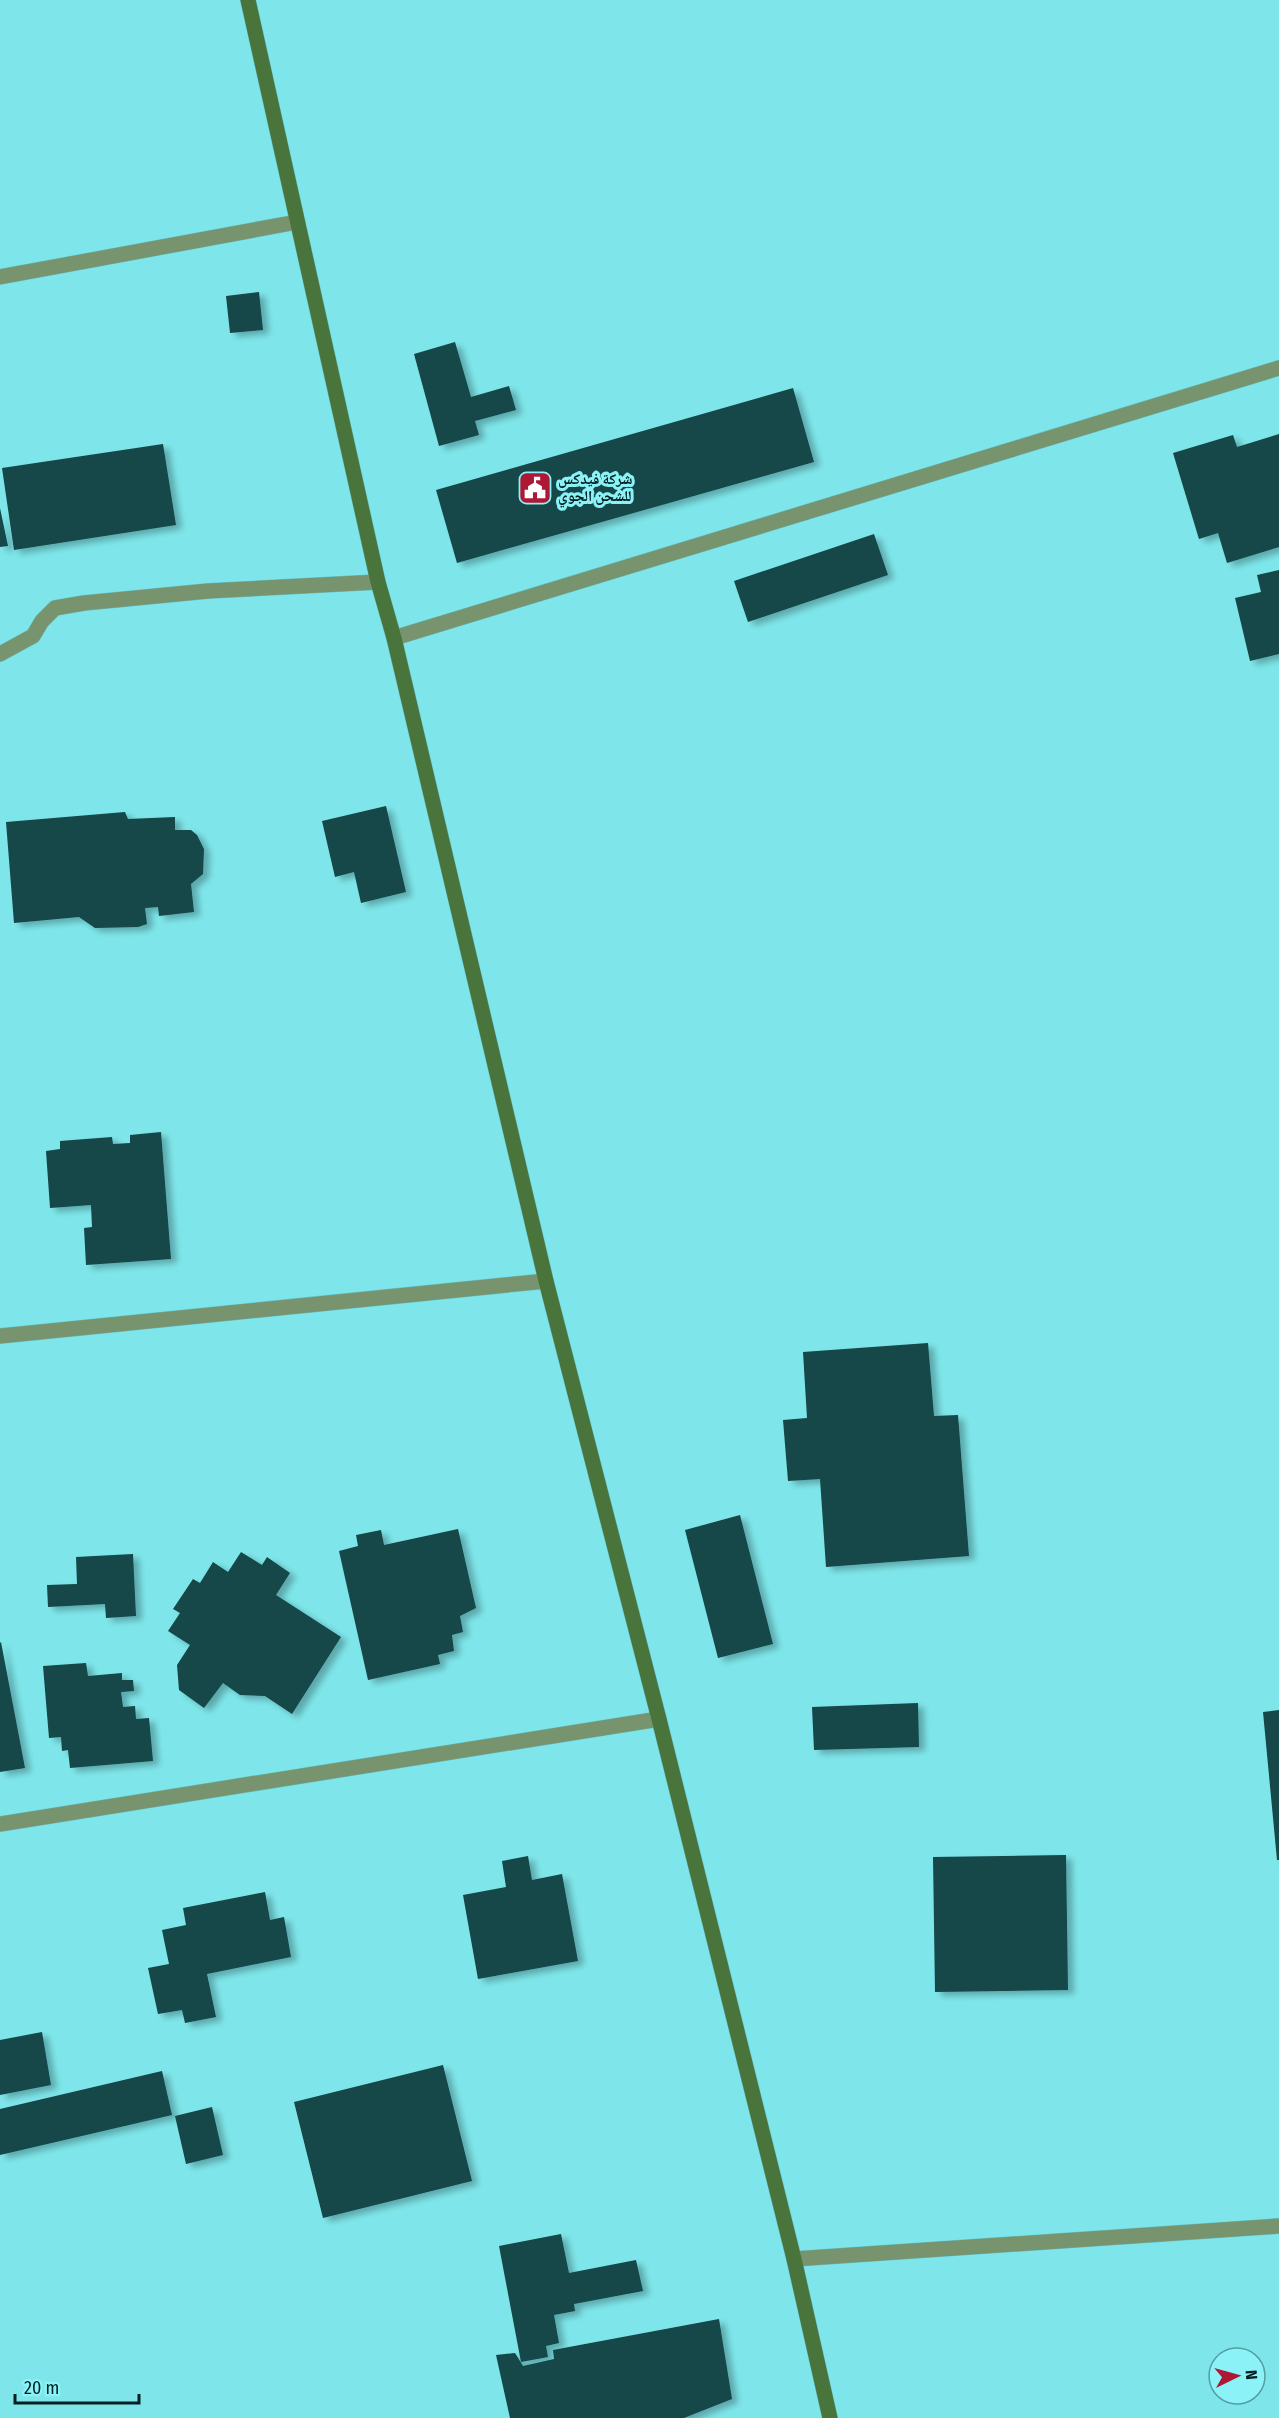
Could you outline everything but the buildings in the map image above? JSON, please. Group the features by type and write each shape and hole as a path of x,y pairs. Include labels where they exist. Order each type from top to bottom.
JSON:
{"street":[{"path":"248,0 378,582 394,639 546,1281 659,1719 794,2259 830,2418"},
{"path":"0,277 297,222"},
{"path":"394,639 1279,368"},
{"path":"0,654 33,636 42,621 55,608 208,591 378,582"},
{"path":"0,1336 546,1281"},
{"path":"0,1824 659,1719"},
{"path":"794,2259 1279,2226"}],"place":[{"name":"شركة فيدكس للشحن الجوي","path":"535,488"}]}
